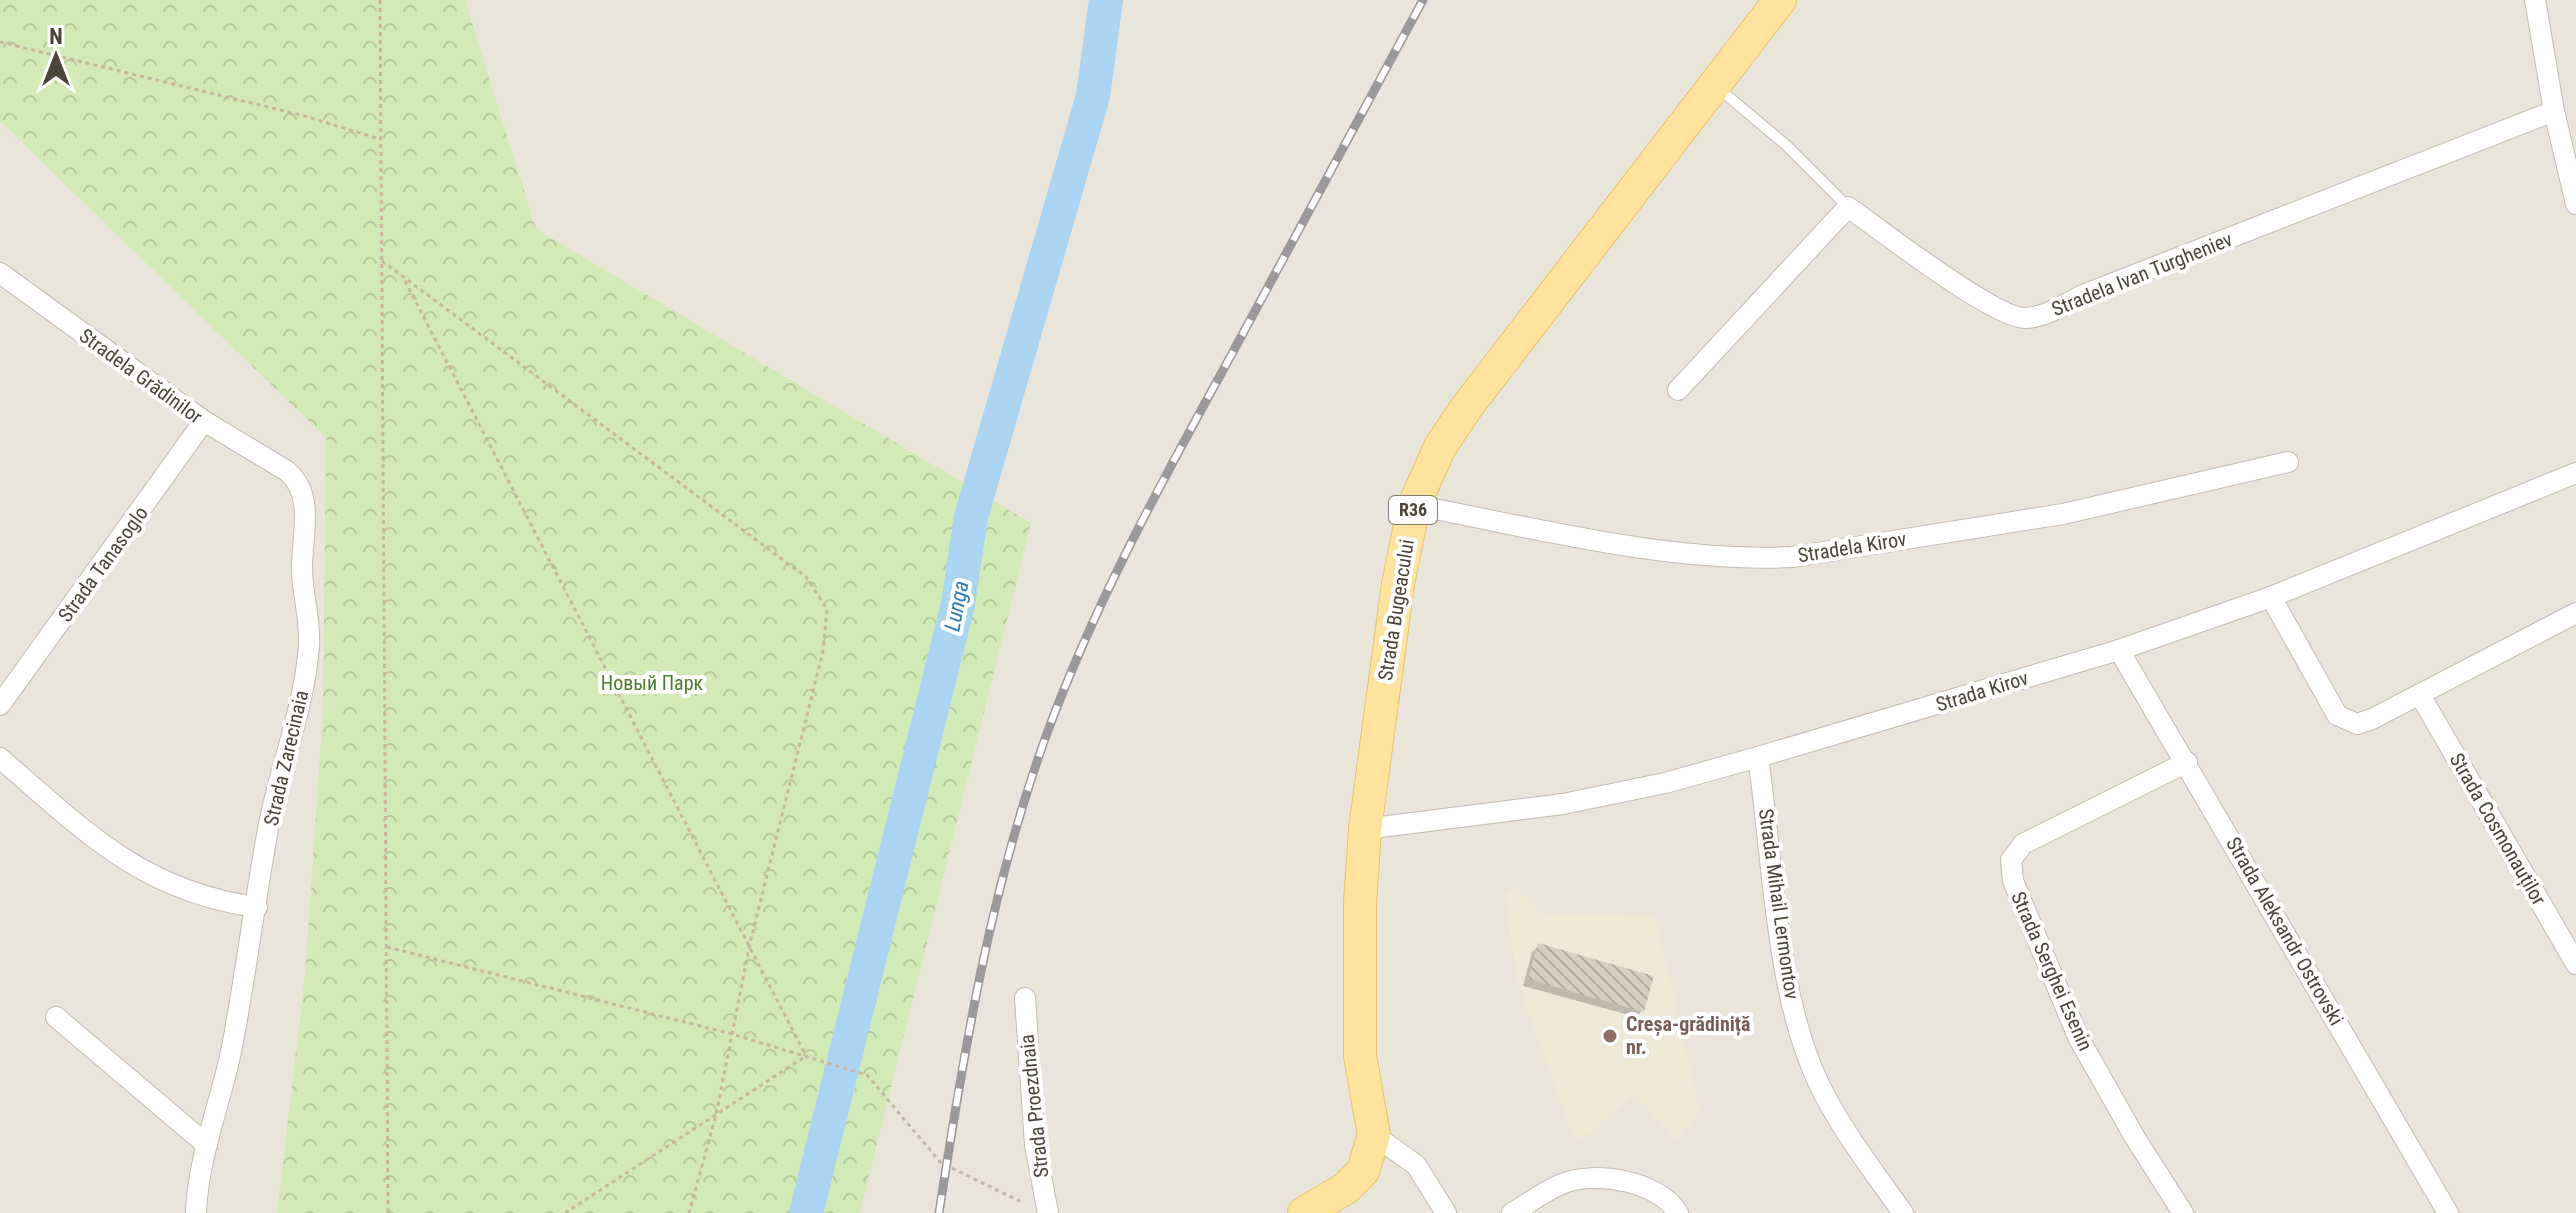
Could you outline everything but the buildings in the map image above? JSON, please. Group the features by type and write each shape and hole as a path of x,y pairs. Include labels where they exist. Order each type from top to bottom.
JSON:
{"main road":[{"name":"Strada Bugeacului","path":"1374,1135 1360,1056 1360,902 1365,829 1398,584 1414,505 1440,447 1466,408 1780,0"},
{"name":"R36","path":"1304,1213 1346,1188 1363,1171 1374,1135"}],"street":[{"path":"2535,0 2554,111 2576,204"},
{"name":"Stradela Ivan Turgheniev","path":"1848,207 1995,309 2023,319 2045,314 2083,295 2554,111"},
{"path":"1678,390 1848,207"},
{"name":"Stradela Grădinilor","path":"0,273 204,421 287,471"},
{"name":"Strada Tanasoglo","path":"0,705 204,421"},
{"name":"Stradela Kirov","path":"1414,505 1717,557 1763,558 2063,514 2288,462"},
{"name":"Strada Zarecinaia","path":"196,1213 207,1145 231,1051 269,827 286,750 301,708 309,643 302,572 304,495 299,481 287,471"},
{"name":"Strada Kirov","path":"1365,829 1563,804 1665,783 1758,757 2119,650 2271,597 2576,473"},
{"path":"2271,597 2337,715 2357,724 2420,695 2576,613"},
{"name":"Strada Aleksandr Ostrovski","path":"2119,650 2448,1213"},
{"name":"Strada Cosmonauților","path":"2420,695 2576,964"},
{"name":"Strada Mihail Lermontov","path":"1758,757 1779,924 1796,1017 1820,1085 1863,1157 1903,1213"},
{"path":"0,758 98,843 129,863 181,889 219,902 257,907"},
{"name":"Strada Serghei Esenin","path":"2183,1213 2134,1136 2078,1037 2013,881 2011,860 2023,844 2187,762"},
{"name":"Strada Proezdnaia","path":"1025,998 1040,1210"},
{"path":"56,1017 207,1145"},
{"path":"1374,1135 1416,1165 1446,1213"},
{"path":"1512,1213 1562,1184 1580,1180 1642,1186 1673,1204 1678,1213"}],"lane":[{"path":"1716,86 1786,145 1848,207"}],"path":[{"path":"380,0 388,1213"},
{"path":"0,42 301,115 381,139"},
{"path":"382,261 806,577 827,609 823,651 750,943 716,1115 689,1213"},
{"path":"403,278 806,1056"},
{"path":"387,947 732,1034 867,1075 941,1163 1040,1210"},
{"path":"565,1213 806,1056"}],"shaded area":[{"path":"0,0 2576,0 2576,1213 0,1213"},
{"name":"Creșa-grădiniță nr.","path":"1514,887 1542,914 1655,915 1700,1113 1675,1141 1635,1094 1581,1140 1574,1139 1517,980 1505,895"}],"green space":[{"name":"Новый Парк","path":"0,0 465,0 536,229 1031,523 860,1213 277,1213 305,975 323,711 326,438 0,121"}],"waterway":[{"name":"Lunga","path":"806,1213 958,604 971,517 1093,96 1106,0"}],"railway":[{"path":"939,1213 958,1092 994,912 1026,794 1065,687 1107,592 1154,499 1423,0"}],"place":[{"name":"Creșa-grădiniță nr.","path":"1610,1036"}]}
